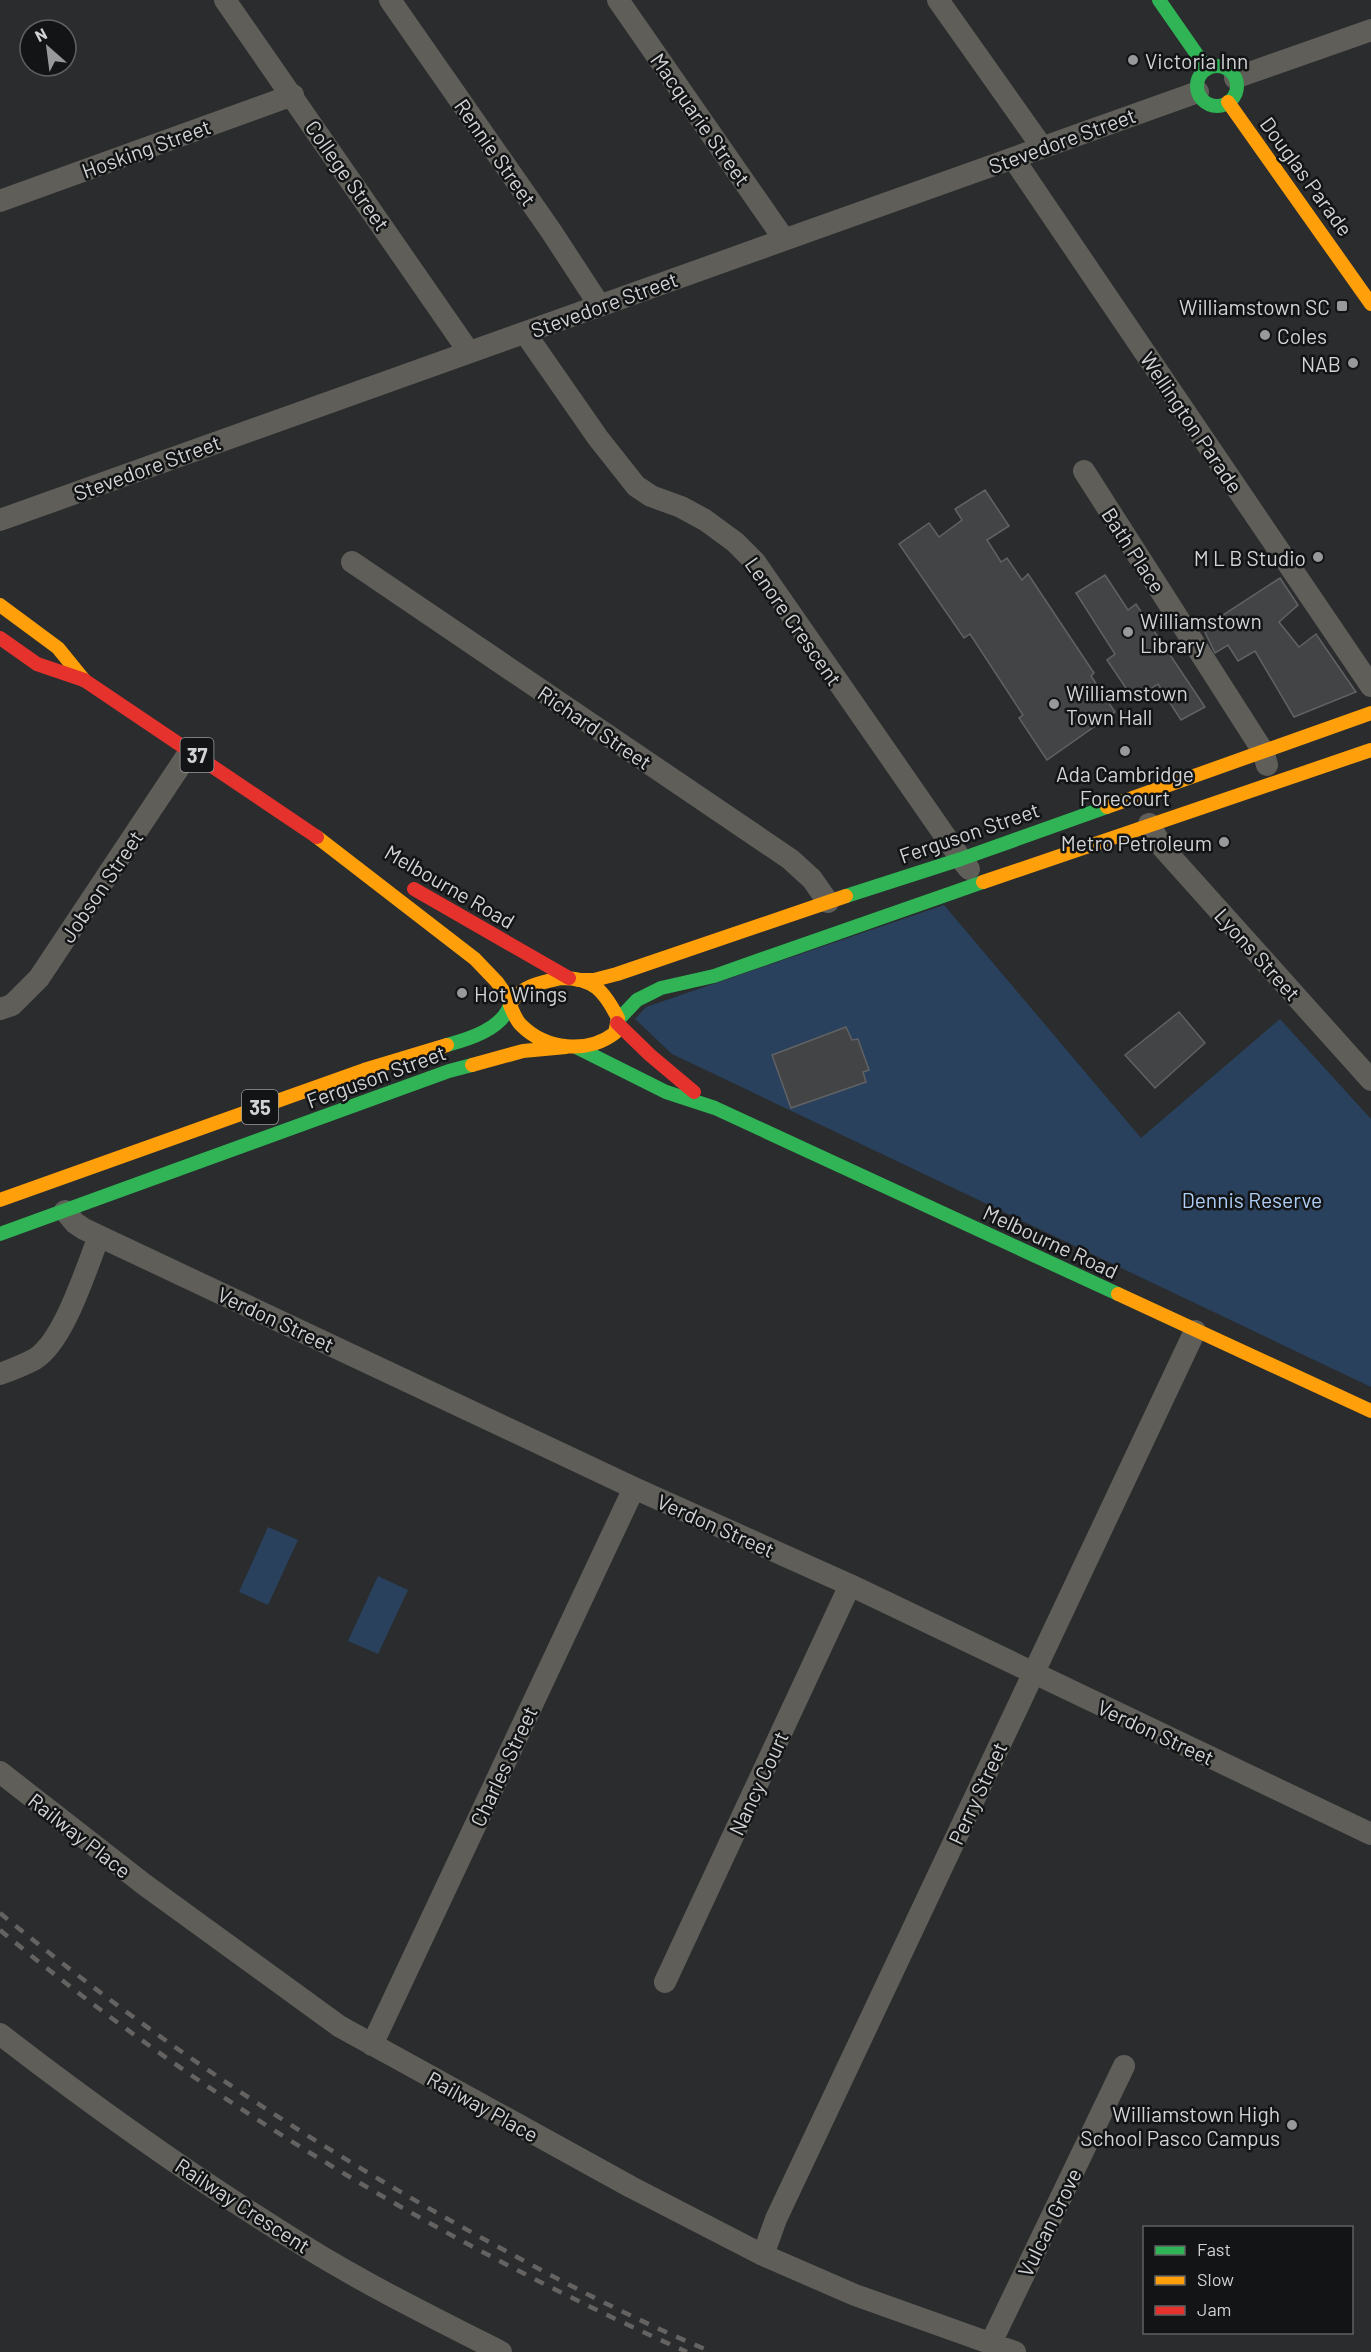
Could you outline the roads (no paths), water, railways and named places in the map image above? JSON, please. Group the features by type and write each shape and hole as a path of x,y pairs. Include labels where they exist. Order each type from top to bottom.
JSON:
{"street":[{"name":"College Street","path":"225,0 470,352"},
{"name":"Rennie Street","path":"390,0 551,231 600,306"},
{"name":"Macquarie Street","path":"618,0 784,239"},
{"path":"938,0 1042,147"},
{"path":"1159,0 1207,69"},
{"path":"1235,78 1371,30"},
{"path":"1218,66 1225,68 1235,78 1236,92 1228,102 1216,106 1208,103 1198,92 1200,77 1207,69 1218,66"},
{"name":"Stevedore Street","path":"3,518 1198,92"},
{"name":"Hosking Street","path":"0,201 293,95"},
{"name":"Douglas Parade","path":"1228,102 1371,304"},
{"name":"Wellington Parade","path":"1013,158 1371,686"},
{"name":"Lenore Crescent","path":"525,333 602,444 636,486 651,496 681,507 705,520 735,542 755,562 961,859 975,873 994,878"},
{"name":"Bath Place","path":"1084,471 1263,750 1273,784"},
{"name":"Richard Street","path":"352,562 790,859 812,879 828,902"},
{"name":"Melbourne Road","path":"0,605 58,648 84,680"},
{"name":"Melbourne Road","path":"0,638 37,664 84,680 310,831 403,900 475,959 498,982 510,1003"},
{"name":"Ferguson Street","path":"574,979 594,980 617,974 961,859 1371,713"},
{"name":"35","path":"572,1047 592,1047 606,1042 615,1033 617,1022 628,1006 650,991 714,976 1149,824 1371,750"},
{"name":"Jobson Street","path":"0,1009 12,1005 39,978 190,751"},
{"name":"Lyons Street","path":"1149,824 1163,848 1371,1080"},
{"name":"Melbourne Road","path":"310,831 545,966 574,979"},
{"path":"574,979 591,983 605,993 614,1007 617,1022"},
{"name":"35","path":"510,1003 531,987 553,980 574,979"},
{"path":"510,1003 515,1017 534,1035 572,1047"},
{"name":"Ferguson Street","path":"0,1234 60,1196 364,1070 472,1038 497,1023 510,1003"},
{"name":"Melbourne Road","path":"617,1022 675,1077 715,1108"},
{"name":"Ferguson Street","path":"0,1200 60,1196 448,1071 522,1051 572,1047"},
{"name":"Melbourne Road","path":"572,1047 666,1092 715,1108 1371,1411"},
{"name":"Verdon Street","path":"60,1196 75,1223 99,1236 634,1488 850,1585 1371,1834"},
{"path":"0,1374 35,1359 49,1347 59,1332 99,1236"},
{"name":"Perry Street","path":"763,2255 776,2219 1195,1331"},
{"name":"Charles Street","path":"372,2045 634,1488"},
{"name":"Nancy Court","path":"665,1982 850,1585"},
{"name":"Railway Place","path":"0,1772 145,1885 287,1990 339,2026 372,2045 631,2187 763,2255 855,2295 1015,2352"},
{"name":"Railway Crescent","path":"0,2034 186,2170 293,2239 501,2352"},
{"name":"Vulcan Grove","path":"990,2345 1124,2066"}],"railway":[{"path":"0,1913 117,2005 300,2131 428,2208 520,2259 656,2328 712,2352"},
{"path":"0,1930 160,2053 244,2111 329,2165 505,2264 687,2352"}],"place":[{"name":"Victoria Inn","path":"1133,60"},
{"name":"Williamstown SC","path":"1342,306"},
{"name":"Coles","path":"1265,335"},
{"name":"NAB","path":"1353,363"},
{"name":"M L B Studio","path":"1318,557"},
{"name":"Williamstown Library","path":"1128,632"},
{"name":"Williamstown Town Hall","path":"1054,704"},
{"name":"Ada Cambridge Forecourt","path":"1125,751"},
{"name":"Metro Petroleum","path":"1224,842"},
{"name":"Hot Wings","path":"462,993"},
{"name":"Williamstown High School Pasco Campus","path":"1292,2125"}],"park label":[{"name":"Dennis Reserve","path":"1252,1199"}]}
